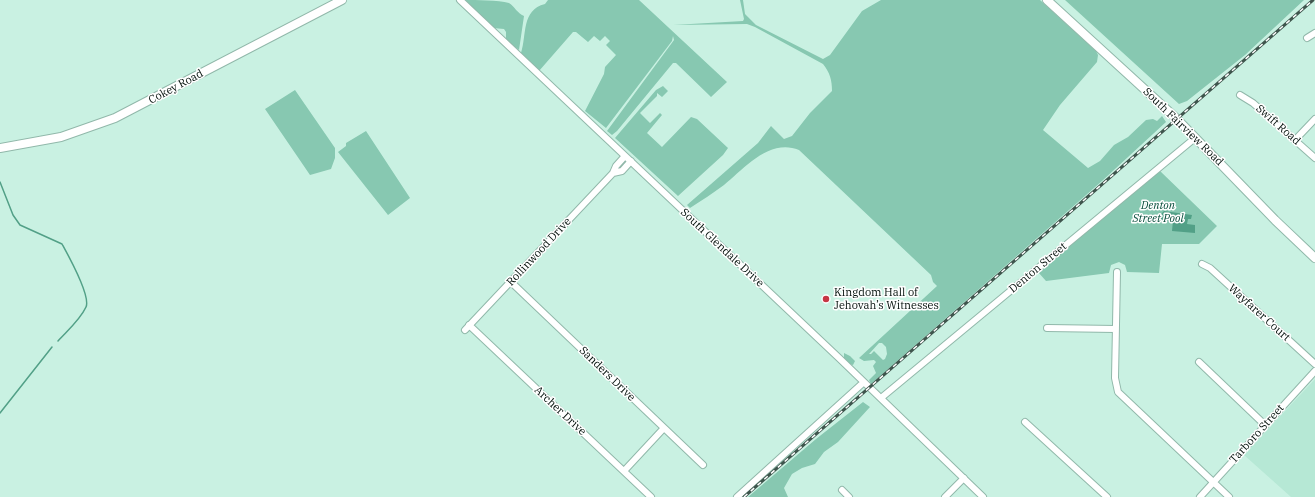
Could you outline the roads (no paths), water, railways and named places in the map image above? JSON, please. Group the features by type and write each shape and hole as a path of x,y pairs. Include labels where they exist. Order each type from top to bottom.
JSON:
{"main road":[{"name":"Cokey Road","path":"0,148 61,137 115,118 342,0"},
{"name":"South Fairview Road","path":"1047,0 1195,138 1274,219 1315,258"}],"street":[{"name":"South Glendale Drive","path":"460,0 881,398 983,497"},
{"path":"1307,38 1315,33"},
{"name":"Swift Road","path":"1240,94 1253,103 1315,158"},
{"path":"1295,140 1315,119"},
{"name":"Denton Street","path":"881,398 1195,138"},
{"name":"Rollinwood Drive","path":"467,328 613,173 616,166 625,156"},
{"name":"Rollinwood Drive","path":"613,173 622,171 631,161"},
{"name":"Wayfarer Court","path":"1202,264 1210,268 1315,364"},
{"path":"1117,272 1115,378 1118,392 1229,497"},
{"name":"Sanders Drive","path":"511,282 703,466"},
{"name":"Archer Drive","path":"467,328 651,497"},
{"path":"1047,328 1116,328"},
{"path":"1199,362 1265,425"},
{"name":"Tarboro Street","path":"1200,497 1315,371"},
{"path":"737,497 864,382"},
{"path":"1025,422 1107,497"},
{"path":"624,471 664,428"},
{"path":"945,497 964,478"},
{"path":"842,490 849,497"}],"waterway":[{"path":"0,182 13,215 20,225 62,244 82,285 87,302 86,307 77,321 58,341"},
{"path":"0,413 52,347"}],"railway":[{"path":"744,497 1313,0"}],"place":[{"name":"Kingdom Hall of Jehovah’s Witnesses","path":"826,299"}],"park label":[{"name":"Denton Street Pool","path":"1158,212"}]}
